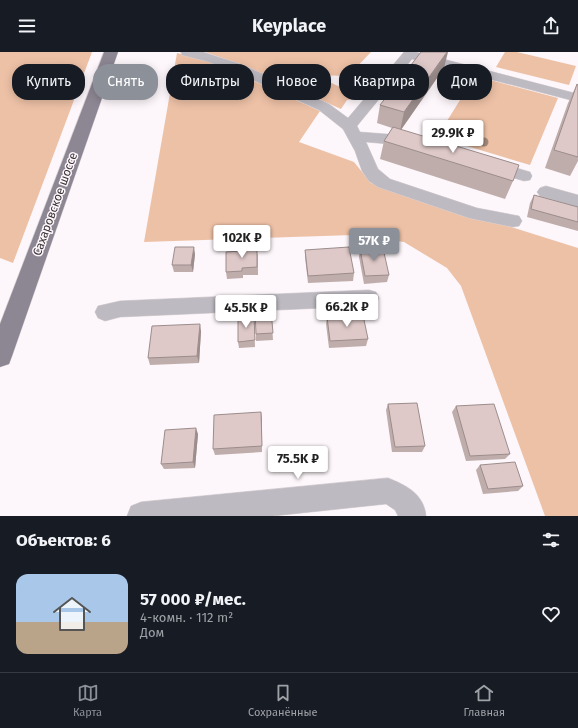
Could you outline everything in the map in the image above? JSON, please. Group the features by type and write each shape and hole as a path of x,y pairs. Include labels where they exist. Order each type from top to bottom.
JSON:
{"main road":[{"name":"Сахаровское шоссе","path":"0,356 112,53"}],"street":[{"path":"187,52 211,58 238,68 324,107 351,131 363,151 370,171 375,177 384,183 475,214 513,221"},
{"path":"351,131 409,54 446,58 578,98"},
{"path":"351,131 423,144"},
{"path":"474,160 524,176"},
{"path":"546,192 578,201"},
{"path":"105,312 120,309 368,298"},
{"path":"141,516 388,490 402,498 413,512 412,516"}],"shaded area":[{"path":"0,52 92,52 85,71 85,64 12,64 12,100 74,100 13,263 0,258"},
{"path":"205,52 371,52 360,64 339,64 339,76 331,76 331,64 262,64 262,74 254,71 254,64 239,64"},
{"path":"505,52 517,52 576,66 569,85 496,67"},
{"path":"177,53 216,64 175,64"},
{"path":"254,81 262,85 262,100 296,100 320,111 299,142 354,162 371,183 578,248 578,516 545,516 461,286 447,268 404,242 353,235 144,242 169,100 254,100"},
{"path":"492,81 558,98 530,165 437,137 460,100 492,100"},
{"path":"331,83 339,86 339,100 347,100 341,109 321,100 331,100"}],"building":[{"path":"421,52 447,52 429,77 429,64 412,64"},
{"path":"577,84 578,85 578,157 554,150"},
{"path":"384,100 413,100 404,112 380,105"},
{"path":"393,127 519,165 513,181 384,141"},
{"path":"534,195 578,207 578,222 531,209"},
{"path":"175,247 194,247 191,265 172,265"},
{"path":"242,247 257,247 257,267 242,268 242,271 226,272 226,252 241,251"},
{"path":"349,247 354,273 308,276 305,250"},
{"path":"383,248 389,275 365,276 360,249"},
{"path":"271,310 273,333 256,334 255,311"},
{"path":"363,315 368,339 330,341 327,317"},
{"path":"254,317 255,340 238,342 238,318"},
{"path":"200,324 197,356 148,358 152,326"},
{"path":"417,403 425,446 395,447 388,404"},
{"path":"494,404 510,454 470,456 456,406"},
{"path":"261,412 262,446 213,449 214,415"},
{"path":"196,428 193,462 161,464 165,430"},
{"path":"515,462 523,486 488,489 480,465"}]}
